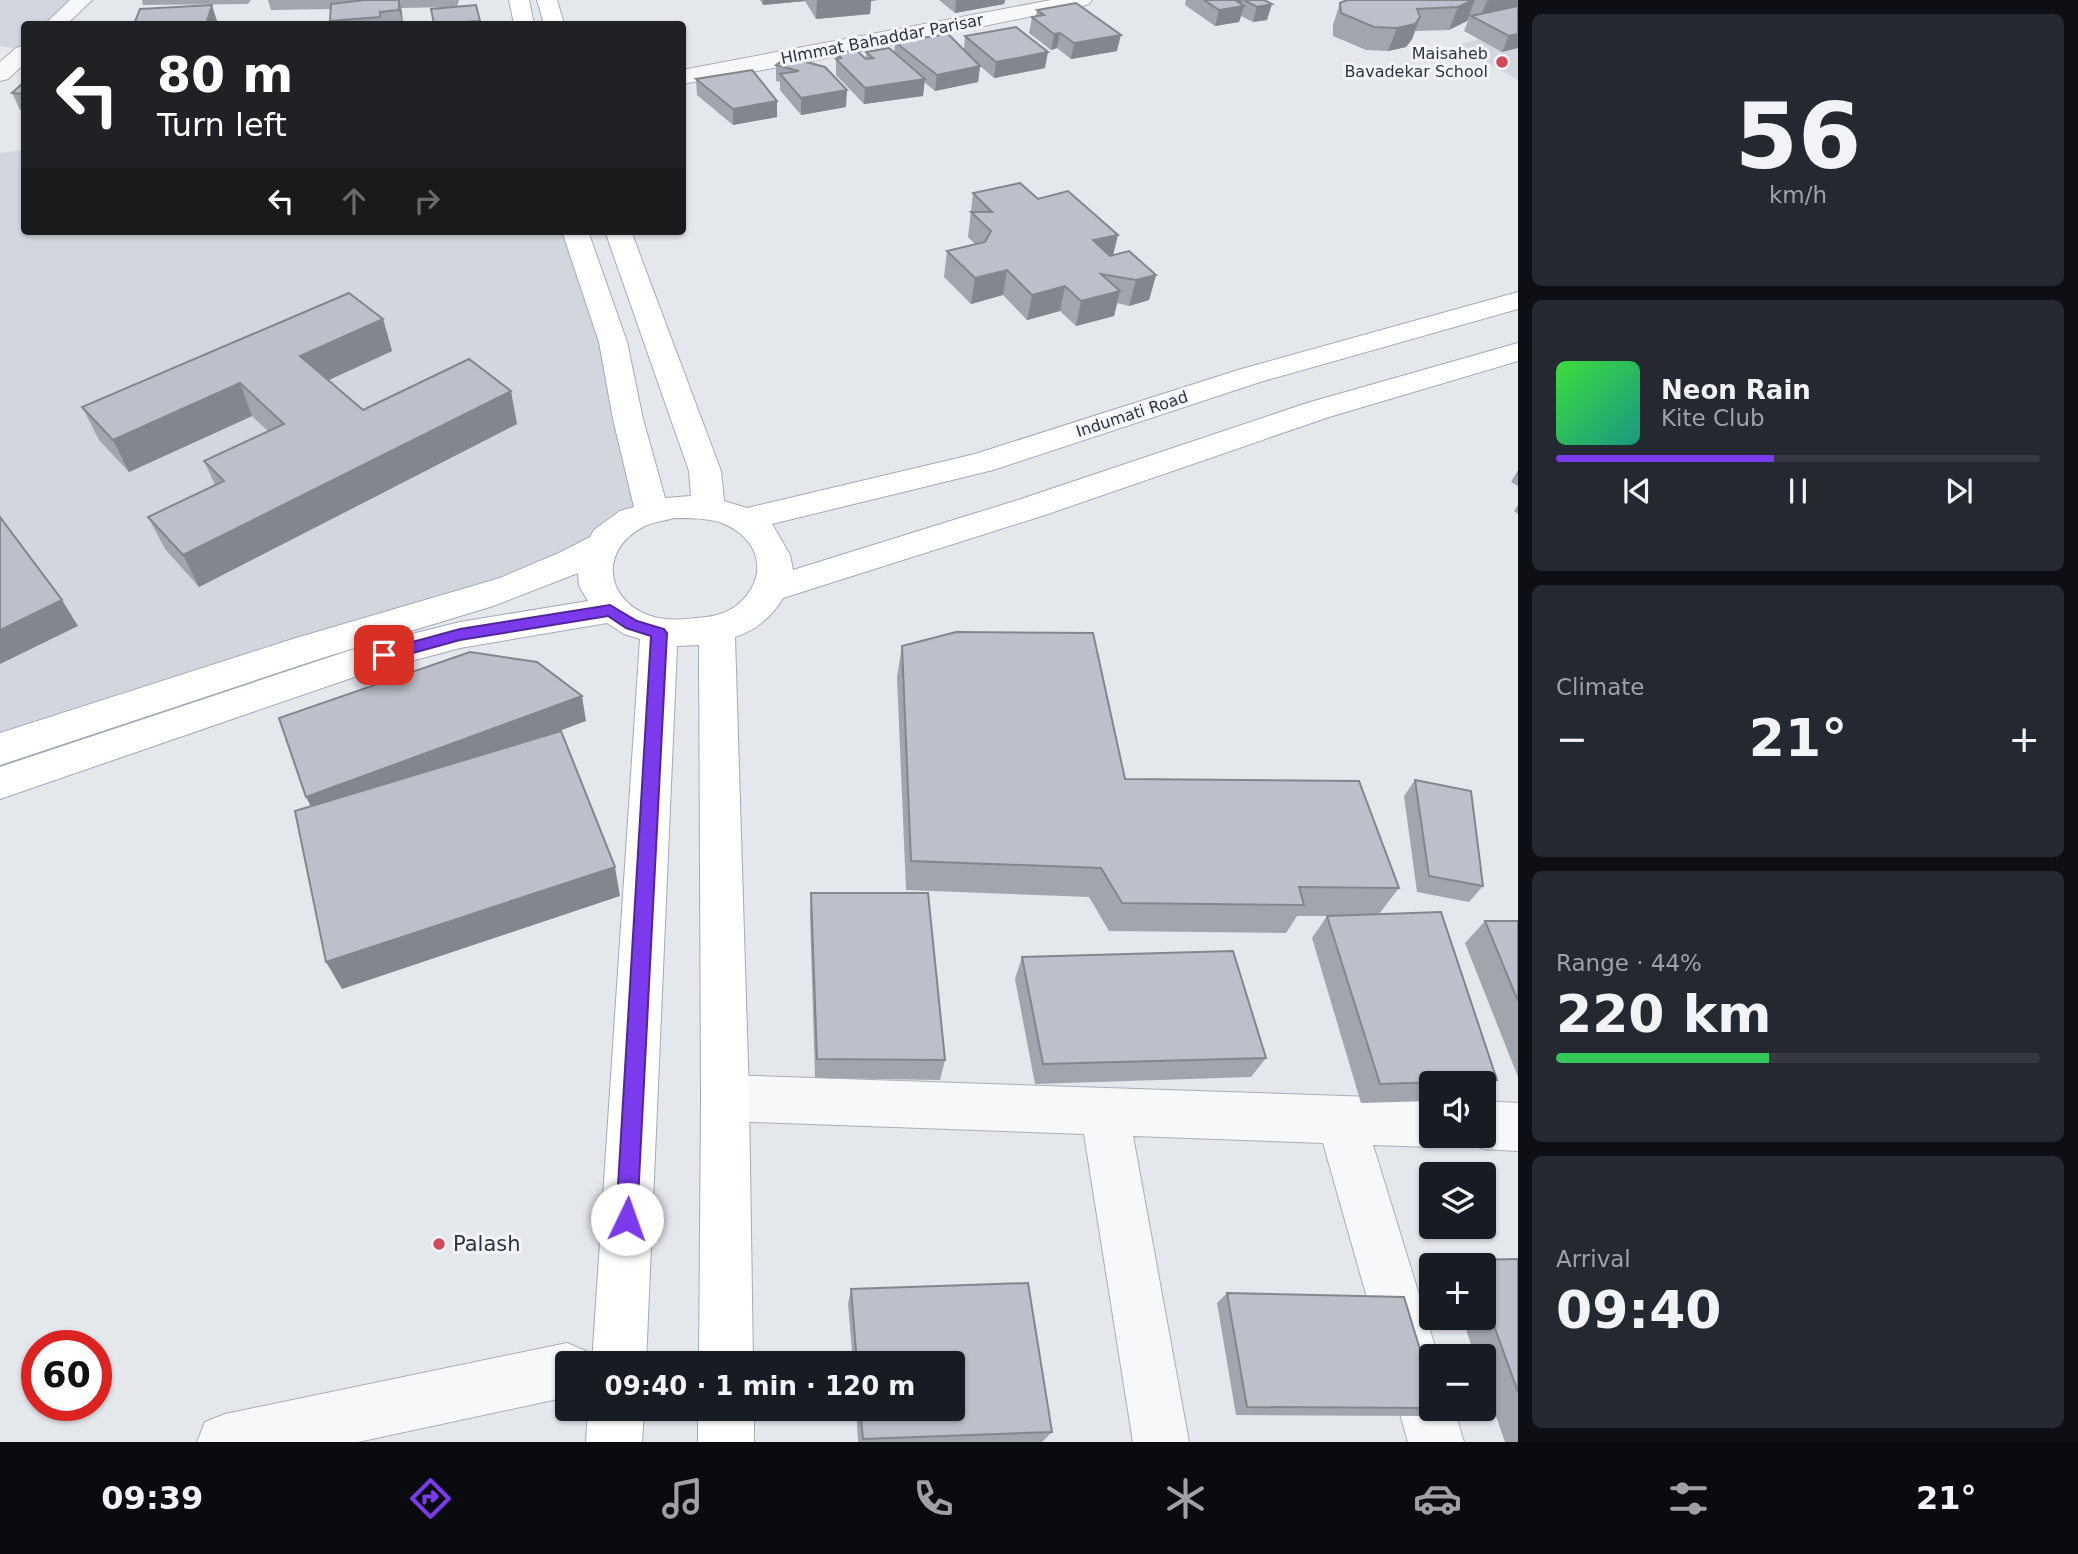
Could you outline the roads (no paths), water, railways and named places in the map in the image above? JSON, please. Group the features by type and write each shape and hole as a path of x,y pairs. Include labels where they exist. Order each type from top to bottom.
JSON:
{"main road":[{"path":"519,0 523,21"},
{"path":"547,0 553,21"},
{"path":"576,235 613,342 628,419 652,511"},
{"path":"619,235 705,471 708,508"},
{"name":"Indumati Road","path":"743,520 982,463 1249,376 1516,303"},
{"path":"772,589 1033,507 1318,410 1518,352"},
{"path":"0,748 341,637 542,576 580,559 601,545 619,526 652,511 674,507 708,508 743,520 766,539 776,563 772,589 755,610 738,622 717,630 688,635 659,633 631,625 610,610 595,589 593,567 601,545"},
{"path":"0,783 360,661 460,635 610,610"},
{"path":"717,630 725,1098 726,1351"},
{"path":"613,1351 659,633"},
{"path":"613,1421 614,1442"},
{"path":"726,1421 726,1442"}],"street":[{"path":"58,21 82,0"},
{"name":"HImmat Bahaddar Parisar","path":"686,76 810,55 1082,0"},
{"path":"0,74 21,56"},
{"path":"725,1098 1419,1122"},
{"path":"1104,1111 1161,1442"},
{"path":"1341,1119 1436,1442"},
{"path":"1496,1126 1518,1127"},
{"path":"225,1442 555,1373"}],"place":[{"name":"Maisaheb Bavadekar School","path":"1502,62"},
{"name":"Palash","path":"439,1244"}]}
